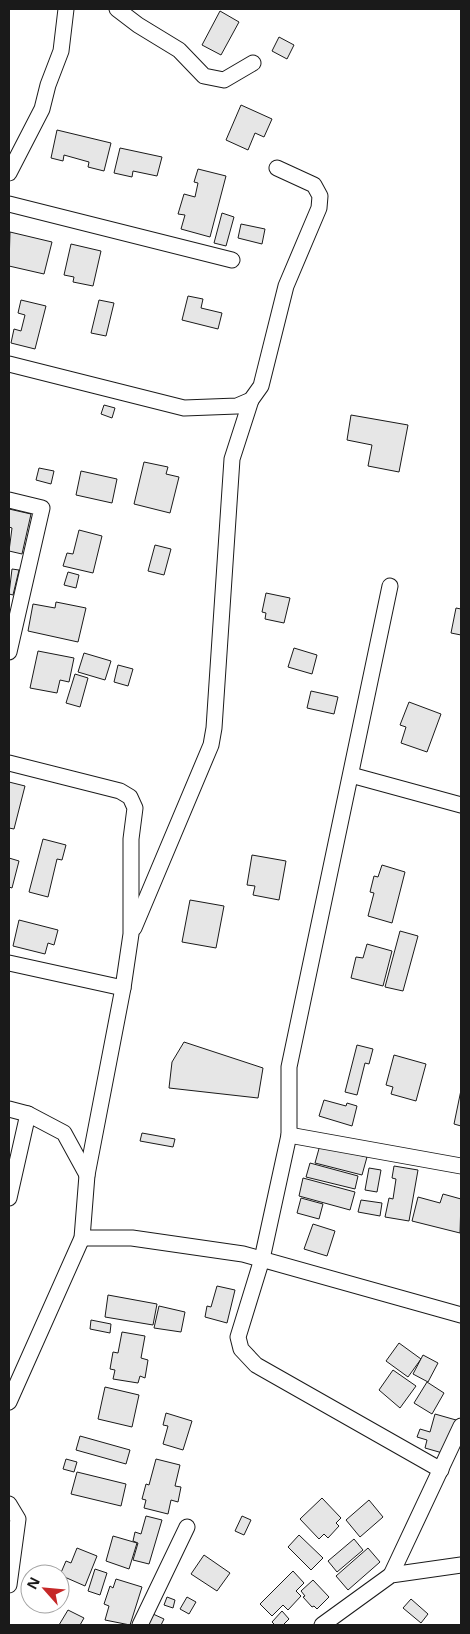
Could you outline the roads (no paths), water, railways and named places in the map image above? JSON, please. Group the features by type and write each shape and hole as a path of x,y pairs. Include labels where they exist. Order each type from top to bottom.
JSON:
{"street":[{"path":"9,173 42,109 48,85 61,51 66,9"},
{"path":"117,9 138,25 178,50 204,76 224,80 253,63"},
{"path":"131,934 211,745 232,459 251,400 261,386 286,286 320,202 320,196 314,185 277,168"},
{"path":"9,204 232,260"},
{"path":"9,364 107,391 184,408 238,406 251,400"},
{"path":"9,500 42,508 9,652"},
{"path":"390,586 289,1067 289,1135 262,1259 238,1337 241,1349 256,1365 441,1470"},
{"path":"9,763 120,791 130,798 135,808 131,839 131,934 123,988 87,1175 82,1238 9,1402 9,1408"},
{"path":"351,775 461,805"},
{"path":"9,963 123,988"},
{"path":"9,1109 28,1114 64,1133 87,1175"},
{"path":"9,1198 28,1114"},
{"path":"289,1135 461,1166"},
{"path":"82,1238 132,1238 204,1247 262,1259 461,1315"},
{"path":"391,1575 461,1426"},
{"path":"9,1504 18,1519 9,1585"},
{"path":"140,1625 187,1527"},
{"path":"322,1625 391,1575 461,1565"}]}
